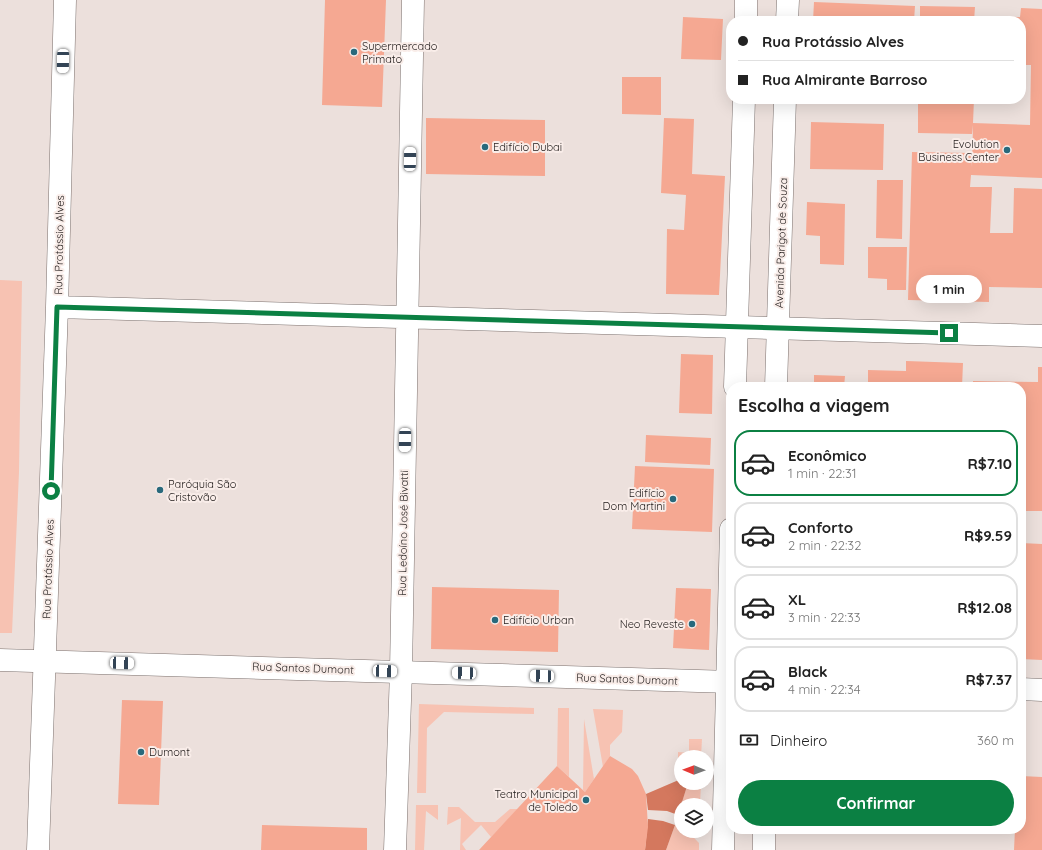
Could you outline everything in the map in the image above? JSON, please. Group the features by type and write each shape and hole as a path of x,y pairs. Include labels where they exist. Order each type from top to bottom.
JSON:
{"street":[{"name":"Rua Protássio Alves","path":"38,850 57,307 65,0"},
{"name":"Rua Ledoíno José Bivatti","path":"395,850 401,671 413,0"},
{"path":"746,0 746,16"},
{"path":"787,16 788,0"},
{"path":"735,382 744,104"},
{"name":"Avenida Parigot de Souza","path":"776,382 785,104"},
{"path":"57,307 1042,336"},
{"name":"Rua Santos Dumont","path":"0,660 44,660 726,682"},
{"path":"1026,690 1042,690"},
{"path":"723,850 726,766"},
{"path":"764,834 764,850"}],"shaded area":[{"path":"0,280 22,281 19,472 12,633 0,633"},
{"path":"419,704 534,708 534,714 444,712 427,728 426,793 417,793"},
{"path":"558,708 569,708 569,777 557,766"},
{"path":"593,709 623,710 622,732 610,745 610,756 603,767"},
{"path":"584,719 594,779 585,792 583,790"},
{"path":"689,739 702,739 701,750 689,750"},
{"path":"674,782 674,790 686,790 683,798 674,798 674,814 667,811 648,810 646,794"},
{"path":"686,790 701,790 700,798 683,798"},
{"path":"416,805 438,805 438,820 426,811 424,850 415,850"},
{"path":"448,807 459,807 475,822 495,822 510,809 518,809 491,837 481,825 462,844 466,850 460,850 461,818 447,825"},
{"path":"648,819 663,821 674,825 666,850 645,850"},
{"path":"674,828 674,838 694,838 699,843 699,850 666,850"}],"building":[{"name":"Supermercado Primato","path":"325,0 386,0 382,107 322,105"},
{"path":"814,2 915,6 914,16 813,16"},
{"path":"920,6 975,7 974,16 920,16"},
{"path":"1021,8 1042,9 1042,178 971,175 970,187 992,187 990,233 1013,233 1014,188 1042,189 1042,288 989,287 989,302 908,300 912,152 971,153 972,167 973,125 972,134 918,133 918,104 974,104 973,123 1030,125 1031,65 1026,65 1026,16 1020,16"},
{"path":"683,17 723,19 721,60 681,59"},
{"path":"622,77 661,77 661,115 622,114"},
{"name":"Edifício Dubai","path":"426,118 545,120 545,176 426,174"},
{"path":"664,118 694,119 692,174 725,176 719,295 666,294 667,229 684,230 686,195 661,193"},
{"path":"811,122 884,124 883,170 810,169"},
{"path":"877,180 903,180 902,239 876,238"},
{"path":"807,202 845,204 844,265 820,264 820,236 806,235"},
{"path":"868,247 907,247 906,290 887,290 887,279 868,278"},
{"path":"681,354 713,355 712,414 679,413"},
{"path":"906,361 963,363 962,382 868,382 868,370 906,371"},
{"path":"1038,367 1042,367 1042,511 1026,511 1026,382 973,381 1038,382"},
{"path":"814,375 845,376 844,382 814,382"},
{"path":"646,435 711,438 710,465 645,462"},
{"name":"Edifício Dom Martini","path":"635,466 714,469 712,532 632,529"},
{"path":"1026,543 1042,544 1042,660 1026,659"},
{"name":"Edifício Urban","path":"432,587 559,590 558,652 431,649"},
{"path":"676,588 711,589 709,650 673,648"},
{"name":"Dumont","path":"122,700 163,701 159,805 118,804"},
{"name":"Teatro Municipal de Toledo","path":"610,756 632,769 638,776 646,794 648,827 645,850 479,850 557,766 585,792"},
{"path":"1026,776 1042,777 1042,850 1014,850 1015,834 1026,834"},
{"path":"262,825 367,828 367,850 261,850"}],"place":[{"name":"Supermercado Primato","path":"354,52"},
{"name":"Edifício Dubai","path":"485,147"},
{"name":"Evolution Business Center","path":"1007,150"},
{"name":"Paróquia São Cristovão","path":"160,490"},
{"name":"Edifício Dom Martini","path":"673,499"},
{"name":"Edifício Urban","path":"495,620"},
{"name":"Neo Reveste","path":"692,624"},
{"name":"Dumont","path":"141,752"},
{"name":"Teatro Municipal de Toledo","path":"586,800"}],"route":[{"path":"51,491 57,307 949,333"}]}
